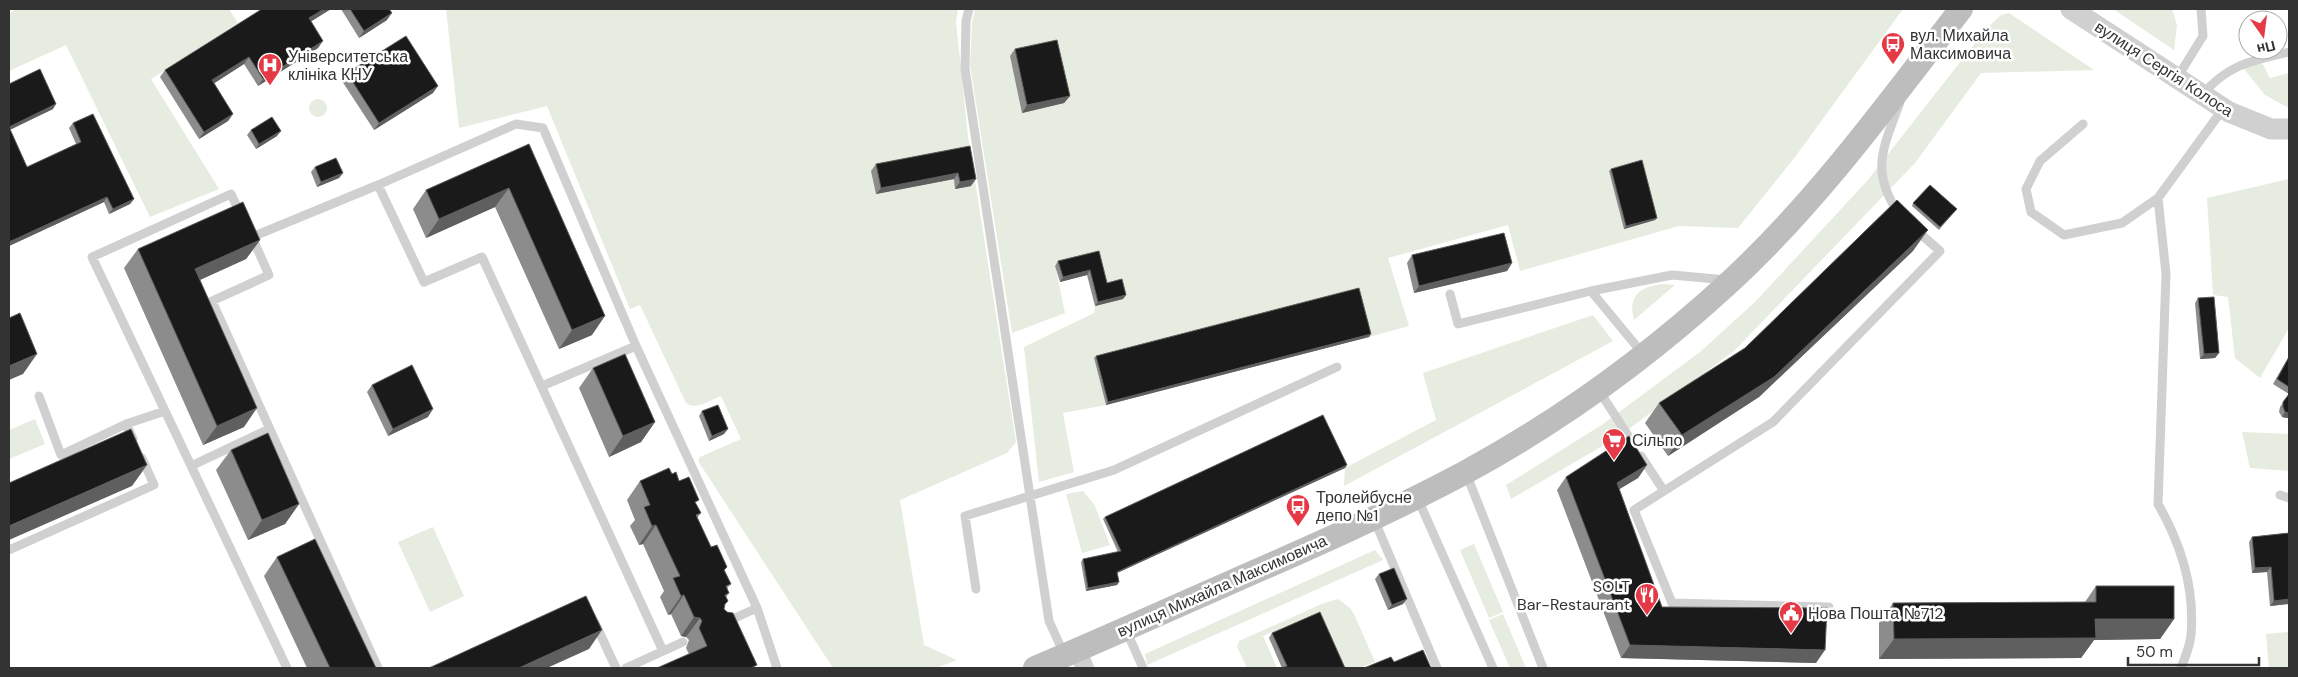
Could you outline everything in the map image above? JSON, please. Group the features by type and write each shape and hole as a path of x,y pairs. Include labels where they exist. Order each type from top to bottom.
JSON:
{"main road":[{"name":"вулиця Михайла Максимовича","path":"1035,668 1076,658 1126,629 1374,518 1466,472 1567,411 1643,354 1732,280 1784,229 1836,168 1961,9"}],"street":[{"name":"вулиця Сергія Колоса","path":"2071,9 2224,109 2265,127 2279,130 2289,129"}],"lane":[{"path":"968,9 965,69 1049,621 1076,658"},
{"path":"2177,78 2203,36 2201,9"},
{"path":"2202,95 2214,81 2240,64 2289,52"},
{"path":"1830,607 1672,603 1634,510 1773,422 1940,251 1900,216 1887,197 1882,175 1882,154 1910,76"},
{"path":"2083,124 2040,161 2026,189 2031,212 2064,235 2122,223 2158,198 2224,109"},
{"path":"248,229 378,185 516,124 543,128 636,346 757,608 777,668"},
{"path":"378,185 424,282 482,257 663,652"},
{"path":"287,668 92,257 232,194 269,275 212,301 378,668"},
{"path":"2158,198 2166,274 2158,504 2172,529 2185,563 2190,596 2191,637 2181,668"},
{"path":"1450,294 1458,324 1591,291 1672,275 1732,280"},
{"path":"1591,291 1643,354"},
{"path":"542,386 636,346"},
{"path":"976,589 965,516 1114,470 1337,367"},
{"path":"1597,389 1664,492"},
{"path":"39,396 61,455 126,424 165,411"},
{"path":"9,550 154,485 126,424"},
{"path":"191,466 269,429"},
{"path":"1466,472 1543,668"},
{"path":"2280,495 2289,498"},
{"path":"1417,497 1493,668"},
{"path":"1374,518 1438,668"},
{"path":"717,626 757,608"},
{"path":"592,616 616,668"},
{"path":"1126,629 1143,668"},
{"path":"626,668 683,642"}],"shaded area":[{"path":"17,9 229,9 238,23 151,79 219,189 150,217 66,45 9,71 9,13"},
{"path":"446,9 958,9 956,22 968,136 1016,442 1007,453 900,500 924,645 957,660 936,668 833,668 698,461 700,457 741,439 721,396 694,406 686,403 640,305 630,309 547,106 459,128"},
{"path":"975,9 1903,9 1795,157 1738,228 1679,226 1520,271 1508,225 1388,258 1409,326 1369,337 1094,359 1106,405 1063,413 1074,472 1039,482 1024,347 1094,313 1095,306 1123,299 1091,291 1090,274 1065,262 1055,265 1065,313 1012,333 970,65 972,22"},
{"path":"2113,9 2172,9 2177,25 2174,50"},
{"path":"2009,13 2094,70 1981,73 1915,163 1734,351 1618,437 1511,499 1506,485 1603,424 1700,352 1755,302 1867,181 1986,29 2001,15"},
{"path":"2261,60 2270,78 2289,73 2289,108 2265,95 2240,64"},
{"path":"314,99 322,99 327,104 325,115 314,117 309,112 309,104"},
{"path":"2289,179 2289,328 2260,378 2235,358 2228,297 2213,295 2207,198"},
{"path":"1661,284 1675,285 1634,320 1632,305 1637,294 1646,288"},
{"path":"1593,315 1613,341 1344,486 1345,468 1436,420 1423,373"},
{"path":"35,419 45,444 9,459 9,430"},
{"path":"2242,432 2289,434 2289,471 2250,468"},
{"path":"1083,491 1094,504 1110,545 1082,553 1066,494"},
{"path":"433,527 464,596 430,612 398,542"},
{"path":"1474,544 1503,612 1489,618 1460,550"},
{"path":"1375,550 1383,560 1147,665 1145,654"},
{"path":"1338,599 1350,608 1354,614 1375,662 1360,668 1344,668 1318,612 1263,636 1277,668 1247,668 1237,647 1239,641 1324,603"},
{"path":"1503,614 1526,668 1510,668 1489,620"},
{"path":"2289,632 2289,668 2269,668 2266,634"}],"building":[{"path":"262,9 324,9 309,18 323,41 263,79 249,57 212,80 233,114 204,132 165,70"},
{"path":"350,9 389,9 392,13 364,31"},
{"path":"406,36 438,86 379,123 347,73"},
{"path":"1057,40 1070,96 1027,105 1015,49"},
{"path":"40,69 56,104 9,127 9,84"},
{"path":"93,114 134,199 113,209 107,197 9,242 9,127 27,167 81,142 73,123"},
{"path":"272,117 281,131 259,144 251,130"},
{"path":"529,144 605,316 572,330 509,188 439,219 426,190"},
{"path":"970,146 976,179 960,182 958,173 881,188 876,164"},
{"path":"336,158 343,173 321,182 315,167"},
{"path":"1642,160 1657,218 1626,226 1611,169"},
{"path":"1930,185 1957,209 1940,227 1913,203"},
{"path":"1897,200 1928,230 1774,377 1682,435 1659,403 1745,348"},
{"path":"243,202 260,240 195,269 257,408 217,426 138,249"},
{"path":"1504,233 1512,263 1419,286 1412,255"},
{"path":"1099,251 1107,283 1122,279 1126,295 1098,302 1090,270 1063,277 1058,261"},
{"path":"1359,288 1371,334 1108,402 1096,356"},
{"path":"2214,297 2219,353 2204,354 2198,298"},
{"path":"20,313 37,354 9,366 9,318"},
{"path":"625,354 655,422 623,436 593,368"},
{"path":"2289,357 2289,387 2277,379"},
{"path":"412,365 433,409 393,429 372,385"},
{"path":"2289,394 2289,413 2285,412 2283,402"},
{"path":"718,405 728,429 712,436 702,411"},
{"path":"1323,415 1347,465 1117,572 1119,582 1088,588 1083,559 1121,551 1105,517"},
{"path":"131,429 147,465 9,526 9,483"},
{"path":"268,433 299,504 262,520 231,450"},
{"path":"1629,436 1647,465 1617,483 1662,607 1827,608 1825,650 1630,645 1566,477"},
{"path":"669,468 672,474 676,472 679,481 689,477 699,500 695,502 701,513 696,515 711,547 717,545 727,567 724,570 731,584 726,586 729,593 725,595 728,601 724,609 727,612 733,613 757,665 751,668 657,668 707,646 699,628 702,621 700,618 694,617 684,595 681,596 673,578 680,576 656,525 652,526 644,507 650,505 640,481"},
{"path":"2289,533 2289,599 2274,601 2271,567 2255,568 2252,537"},
{"path":"315,539 376,668 330,668 277,557"},
{"path":"1394,568 1407,599 1392,605 1379,574"},
{"path":"2096,586 2174,586 2174,619 2095,619 2096,638 1894,639 1893,603 2096,602"},
{"path":"586,596 602,630 519,668 429,668"},
{"path":"1320,612 1345,668 1282,668 1287,666 1272,633"},
{"path":"1423,650 1431,668 1364,668 1391,657 1394,662"}],"place":[{"name":"вул. Михайла Максимовича","path":"1893,65"},
{"name":"Університетська клініка КНУ","path":"270,86"},
{"name":"Сільпо","path":"1614,461"},
{"name":"Тролейбусне депо №1","path":"1298,527"},
{"name":"SOLT Bar-Restaurant","path":"1647,616"},
{"name":"Нова Пошта №712","path":"1791,634"}]}
